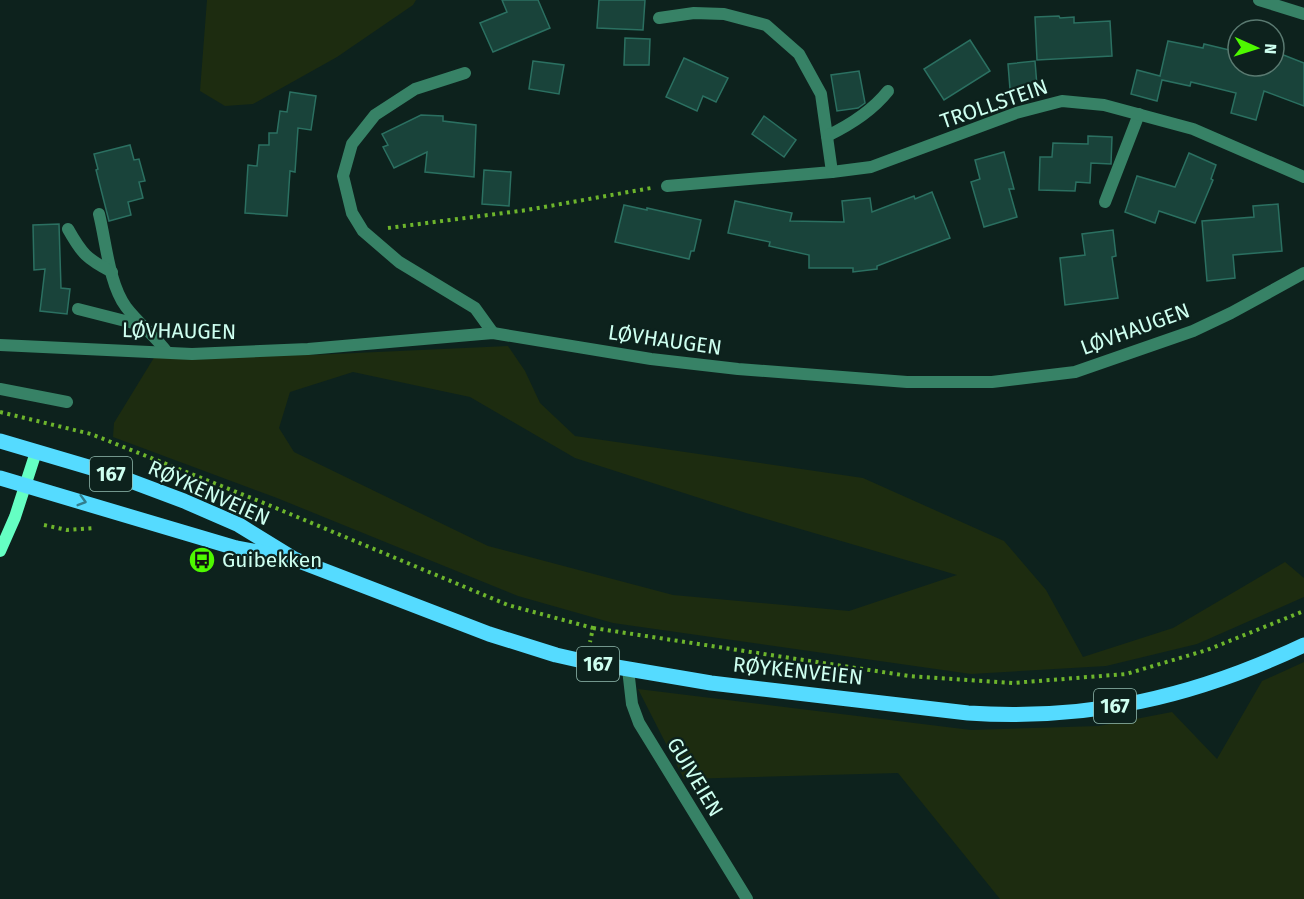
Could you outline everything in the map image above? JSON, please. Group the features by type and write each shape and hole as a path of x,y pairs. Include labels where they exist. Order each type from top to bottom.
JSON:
{"main road":[{"name":"RØYKENVEIEN","path":"0,441 112,474 184,501 239,525 294,559"},
{"path":"0,551 26,485 36,452"},
{"name":"RØYKENVEIEN","path":"0,478 236,548 294,559 489,634 586,662 711,683 968,713 1019,715 1090,711 1169,695 1246,671 1304,645"}],"street":[{"path":"1259,0 1304,14"},
{"path":"659,18 694,13 724,14 766,25 799,54 821,94 832,172"},
{"path":"465,73 415,89 375,115 352,144 343,176 352,213 363,231 399,262 475,308 493,333"},
{"path":"827,136 844,128 864,114 880,102 888,91"},
{"name":"TROLLSTEIN","path":"666,186 872,167 1016,113 1062,101 1104,105 1193,129 1304,177"},
{"path":"1105,202 1139,114"},
{"path":"99,214 115,284 125,306 167,352"},
{"path":"68,229 80,249 91,261 112,272"},
{"name":"LØVHAUGEN","path":"0,345 192,354 308,350 493,333 651,359 738,369 907,382 992,382 1075,372 1182,335 1231,314 1304,273"},
{"path":"78,309 142,326"},
{"path":"0,389 67,402"},
{"name":"GUIVEIEN","path":"628,669 632,704 639,723 747,899"}],"path":[{"path":"363,231 527,210 666,186"},
{"path":"0,412 91,434 259,501 507,605 593,628 909,676 1013,683 1126,674 1207,650 1304,611"},
{"path":"44,525 67,530 102,527"},
{"path":"586,662 593,628"}],"green space":[{"path":"207,0 416,0 413,5 337,57 253,104 225,106 200,91"},
{"path":"508,346 525,371 540,403 575,436 863,478 1004,541 1046,590 1083,657 1173,628 1285,562 1304,578 1304,597 1197,644 1106,666 971,674 613,623 518,596 277,498 113,437 114,423 155,356 312,355","holes":["353,372 470,397 575,458 746,513 957,575 849,611 673,595 488,546 294,452 279,428 290,392"]},
{"path":"1304,662 1304,899 1000,899 898,773 684,779 638,689 971,730 1099,726 1172,712 1217,759 1262,681"}],"building":[{"path":"502,0 538,0 550,28 493,52 480,23 507,12"},
{"path":"599,0 645,0 643,30 597,28"},
{"path":"1059,16 1060,18 1074,17 1074,23 1110,21 1112,56 1037,60 1035,17"},
{"path":"625,38 650,39 649,65 624,65"},
{"path":"970,40 990,71 944,100 924,69"},
{"path":"1168,41 1203,48 1204,44 1226,49 1226,78 1286,78 1286,56 1304,63 1304,106 1264,91 1256,120 1231,113 1236,93 1191,82 1190,86 1162,80 1157,101 1131,94 1137,70 1160,76"},
{"path":"684,58 728,78 716,102 703,96 697,111 666,97"},
{"path":"533,61 564,65 559,94 529,89"},
{"path":"1035,61 1037,86 1010,89 1008,64"},
{"path":"859,71 865,103 858,108 837,111 831,75"},
{"path":"290,92 316,96 311,130 298,128 295,172 290,171 287,216 245,213 248,165 257,166 259,145 269,145 269,133 277,133 280,111 287,112"},
{"path":"421,115 443,116 443,121 476,125 474,177 425,172 427,152 394,168 383,147 388,145 382,134"},
{"path":"764,116 796,140 784,157 752,134"},
{"path":"1088,136 1112,137 1111,164 1091,163 1090,183 1076,182 1075,191 1039,190 1040,157 1052,157 1053,143 1088,144"},
{"path":"130,145 134,160 139,159 145,181 139,182 143,198 128,202 131,215 109,221 94,154"},
{"path":"1004,152 1014,189 1009,189 1017,217 984,227 971,182 980,179 975,160"},
{"path":"1189,153 1216,165 1211,179 1213,180 1195,223 1159,211 1155,223 1125,212 1137,176 1175,187"},
{"path":"484,170 511,172 509,206 482,204"},
{"path":"932,192 950,238 877,266 877,269 853,272 853,268 809,268 809,255 769,246 770,242 728,233 735,201 792,213 790,221 844,222 842,201 870,198 872,212 914,196 915,199"},
{"path":"1278,204 1282,251 1233,255 1235,278 1207,281 1202,221 1254,217 1253,206"},
{"path":"624,205 701,220 694,251 691,251 689,259 615,242"},
{"path":"59,224 61,288 70,289 67,314 40,311 45,269 34,270 33,225"},
{"path":"1113,230 1116,256 1112,257 1118,298 1065,305 1060,258 1085,255 1082,234"}],"place":[{"name":"Guibekken","path":"202,560"}]}
